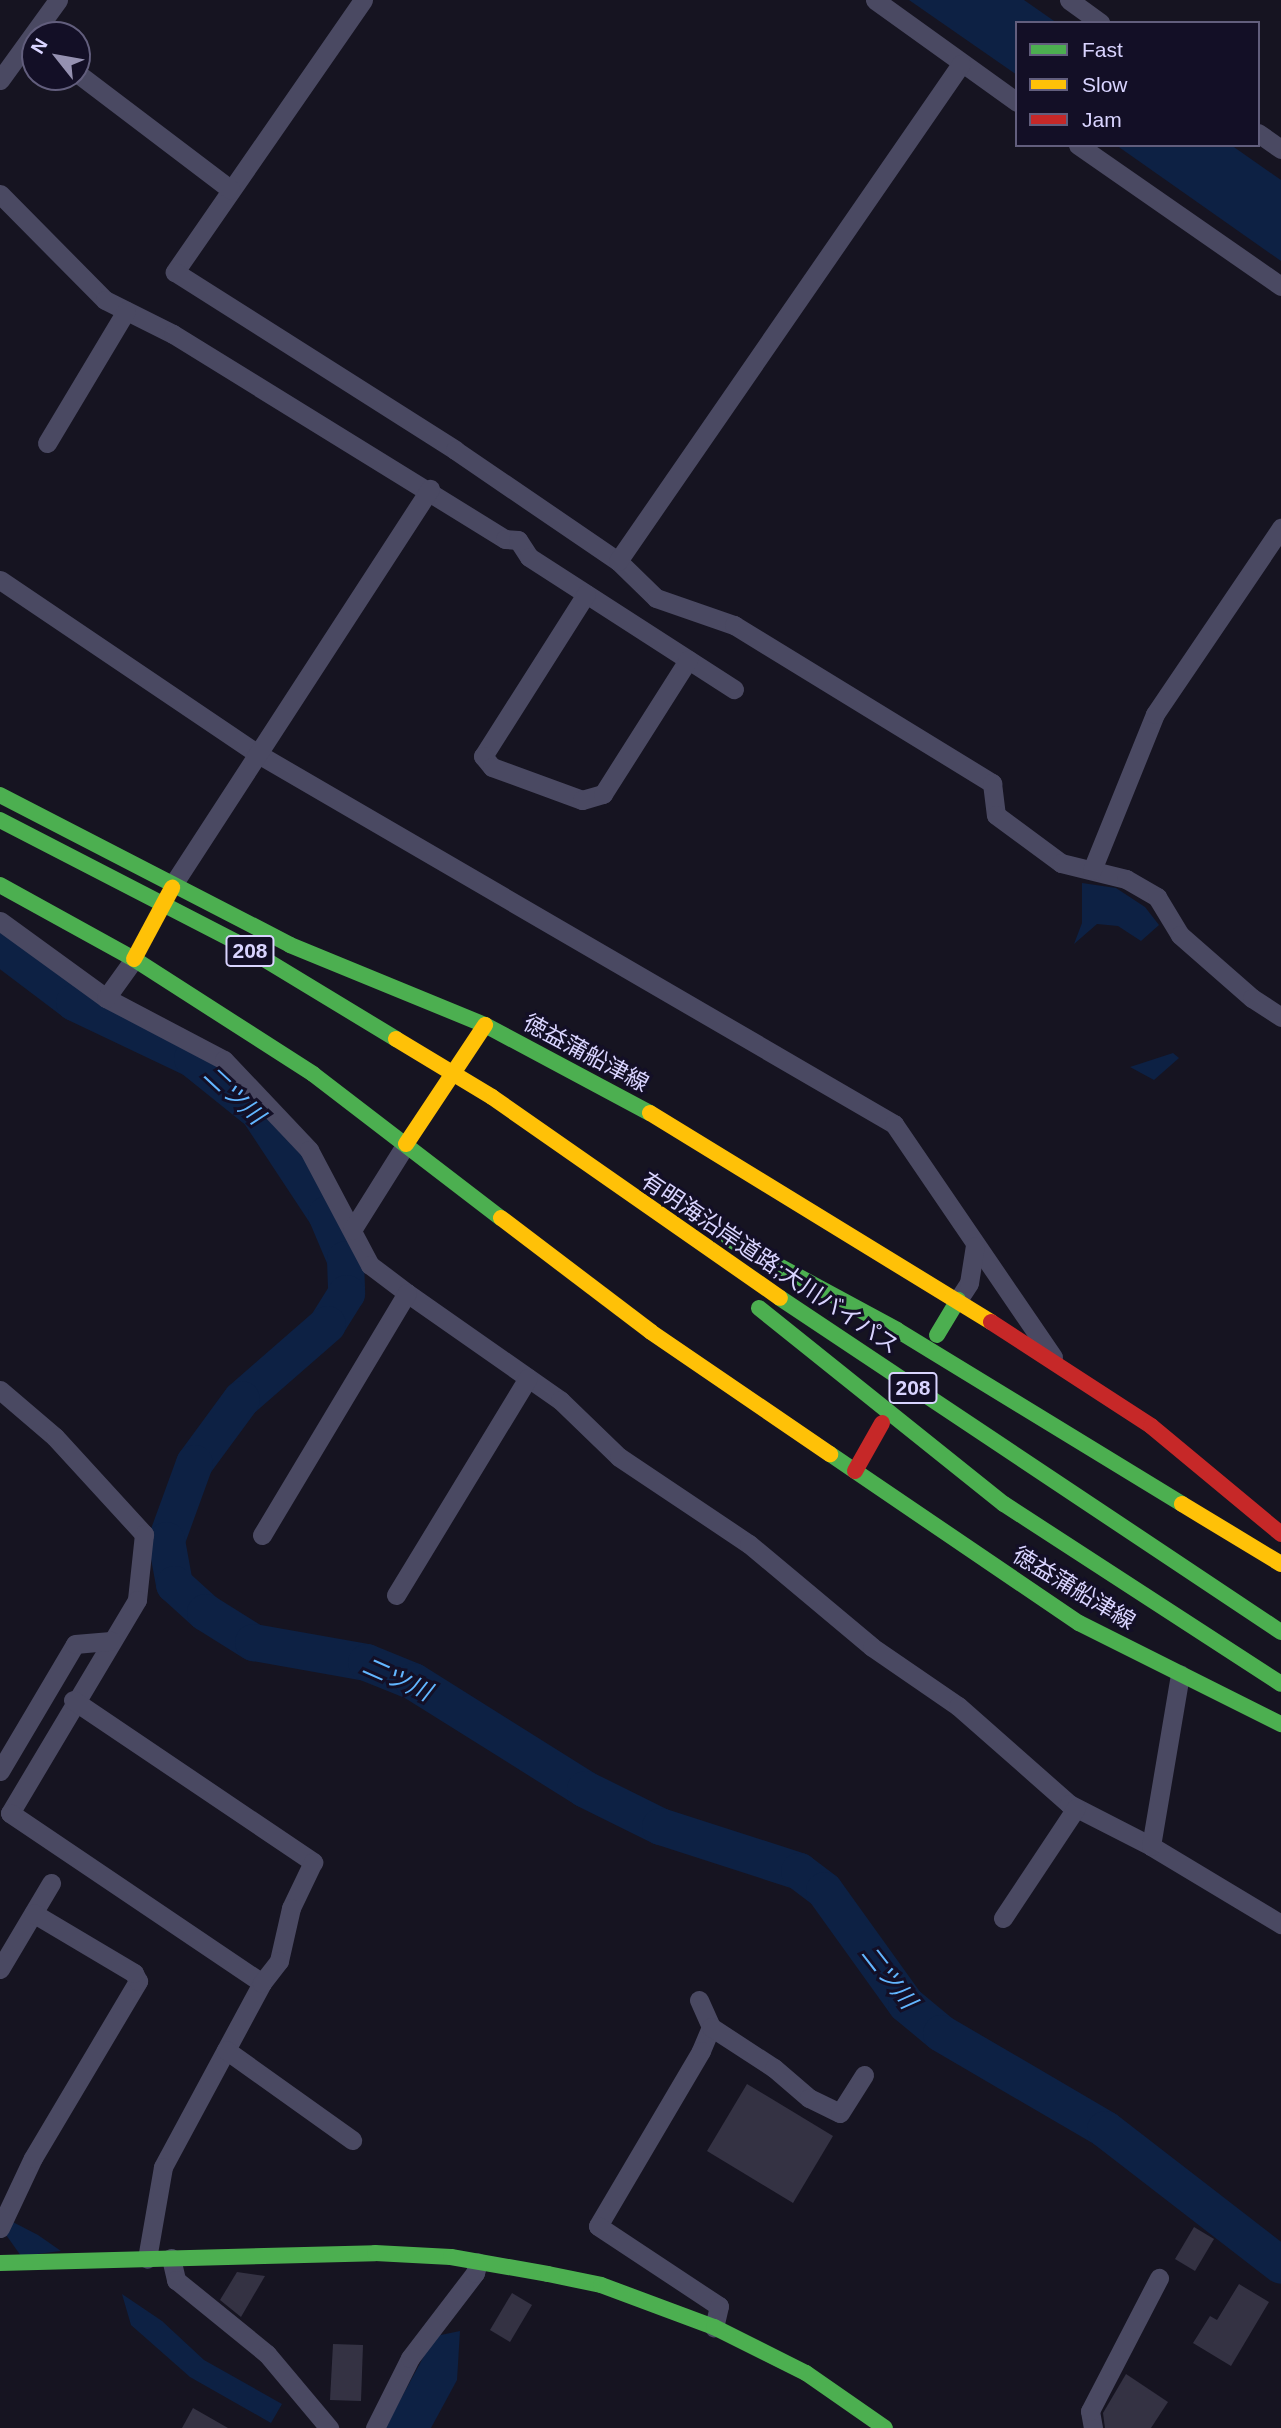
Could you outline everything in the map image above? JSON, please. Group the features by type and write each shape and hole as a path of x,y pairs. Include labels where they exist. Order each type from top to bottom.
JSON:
{"main road":[{"name":"徳益蒲船津線","path":"0,795 290,945 485,1025 661,1119 958,1300 1151,1426 1281,1534"},
{"name":"有明海沿岸道路;大川バイパス","path":"0,820 236,942 548,1140 1281,1632"},
{"name":"有明海沿岸道路;大川バイパス","path":"0,834 230,952 488,1102"},
{"path":"134,958 174,883"},
{"name":"徳益蒲船津線","path":"0,885 134,958 313,1074 652,1332 1079,1623 1281,1724"},
{"path":"406,1143 485,1025"},
{"path":"548,1140 722,1279"},
{"path":"548,1140 897,1330 1281,1564"},
{"path":"744,1296 1004,1504 1281,1684"},
{"path":"937,1335 958,1300"},
{"path":"855,1471 882,1423"},
{"path":"0,2263 375,2253 478,2262 601,2285 714,2327 806,2373 886,2428"}],"street":[{"path":"44,21 58,0"},
{"path":"363,0 175,272 455,450 618,561 656,598 734,625 992,783 996,815 1061,863 1126,879 1157,897 1180,934 1252,998 1281,1017"},
{"path":"874,0 1015,101"},
{"path":"1069,0 1098,21"},
{"path":"0,80 21,53"},
{"path":"618,561 961,64"},
{"path":"91,84 231,190"},
{"path":"1260,134 1281,149"},
{"path":"1082,147 1281,286"},
{"path":"0,194 105,300 430,489 505,539 518,540 529,557 734,689"},
{"path":"47,443 126,311"},
{"path":"174,883 430,489"},
{"path":"1092,870 1155,714 1281,528"},
{"path":"0,580 258,754 894,1124 975,1247 1059,1366"},
{"path":"586,594 483,756 492,766 582,800 603,794 688,660"},
{"path":"0,921 106,998 224,1060 309,1150 370,1265 560,1400 619,1457 749,1544 872,1647 958,1706 1076,1808 1151,1846 1281,1924"},
{"path":"106,998 134,958"},
{"path":"352,1230 406,1143"},
{"path":"958,1300 969,1283 975,1247"},
{"path":"262,1535 407,1293"},
{"path":"396,1595 528,1378"},
{"path":"0,1390 55,1437 144,1534 137,1600 73,1700 10,1813 262,1983"},
{"path":"0,1770 75,1644 111,1641"},
{"path":"1151,1846 1180,1674"},
{"path":"73,1700 313,1862 291,1909 279,1961 262,1983 163,2167 147,2259"},
{"path":"1003,1919 1076,1808"},
{"path":"0,1969 51,1883"},
{"path":"0,2228 33,2158 138,1981 134,1973 33,1913"},
{"path":"699,2000 711,2027 775,2068 809,2098 840,2113 864,2075"},
{"path":"711,2027 598,2226 719,2306 714,2327"},
{"path":"226,2050 352,2140"},
{"path":"171,2258 176,2280 267,2354 328,2428"},
{"path":"375,2428 410,2358 475,2273 478,2262"},
{"path":"1093,2428 1090,2411 1159,2278"}],"water":[{"path":"909,0 1024,0 1054,21 1015,21 1015,74"},
{"path":"1119,147 1234,147 1281,180 1281,261"},
{"path":"1082,883 1116,888 1145,907 1159,925 1141,941 1118,926 1097,924 1074,944 1082,923"},
{"path":"1173,1053 1179,1058 1154,1080 1130,1067"},
{"path":"9,2220 61,2251 21,2256 4,2232"},
{"path":"122,2294 162,2321 204,2360 282,2404 271,2423 190,2377 131,2325"},
{"path":"460,2331 457,2380 431,2428 385,2428 436,2336"}],"building":[{"path":"747,2084 833,2136 793,2203 707,2151"},
{"path":"1194,2227 1214,2239 1195,2271 1175,2259"},
{"path":"237,2272 265,2276 241,2317 220,2300"},
{"path":"1239,2284 1269,2302 1231,2366 1193,2343 1210,2316 1217,2320"},
{"path":"512,2293 532,2305 510,2342 490,2330"},
{"path":"333,2344 363,2345 361,2401 330,2400"},
{"path":"1126,2374 1168,2402 1151,2428 1105,2428 1103,2413"},
{"path":"193,2408 228,2428 182,2428"}],"waterway":[{"name":"二ツ川","path":"0,946 74,1002 192,1058 258,1111 326,1214 345,1259 346,1293 327,1324 241,1399 194,1463 166,1540 174,1584 205,1612 253,1642 366,1662 413,1681 585,1789 660,1826 799,1871 824,1890 906,2004 941,2033 1105,2129 1281,2265"}],"traffic: fast":[{"path":"0,795 290,945 485,1025 650,1113"},
{"path":"0,820 236,942 396,1039"},
{"path":"0,885 134,959 313,1074 501,1218"},
{"path":"729,1239 897,1330 1182,1504"},
{"path":"780,1298 1281,1632"},
{"path":"937,1335 958,1300"},
{"path":"759,1308 1004,1504 1281,1684"},
{"path":"830,1454 1079,1623 1281,1724"},
{"path":"0,2263 375,2253 451,2257 548,2274 601,2285 714,2327 806,2373 885,2428"}],"traffic: slow":[{"path":"134,959 172,888"},
{"path":"406,1144 485,1025"},
{"path":"396,1039 492,1097 780,1298"},
{"path":"650,1113 991,1322"},
{"path":"501,1218 651,1332 830,1454"},
{"path":"1182,1504 1281,1564"}],"traffic: jam":[{"path":"991,1322 1151,1426 1281,1534"},
{"path":"855,1471 882,1423"}]}
